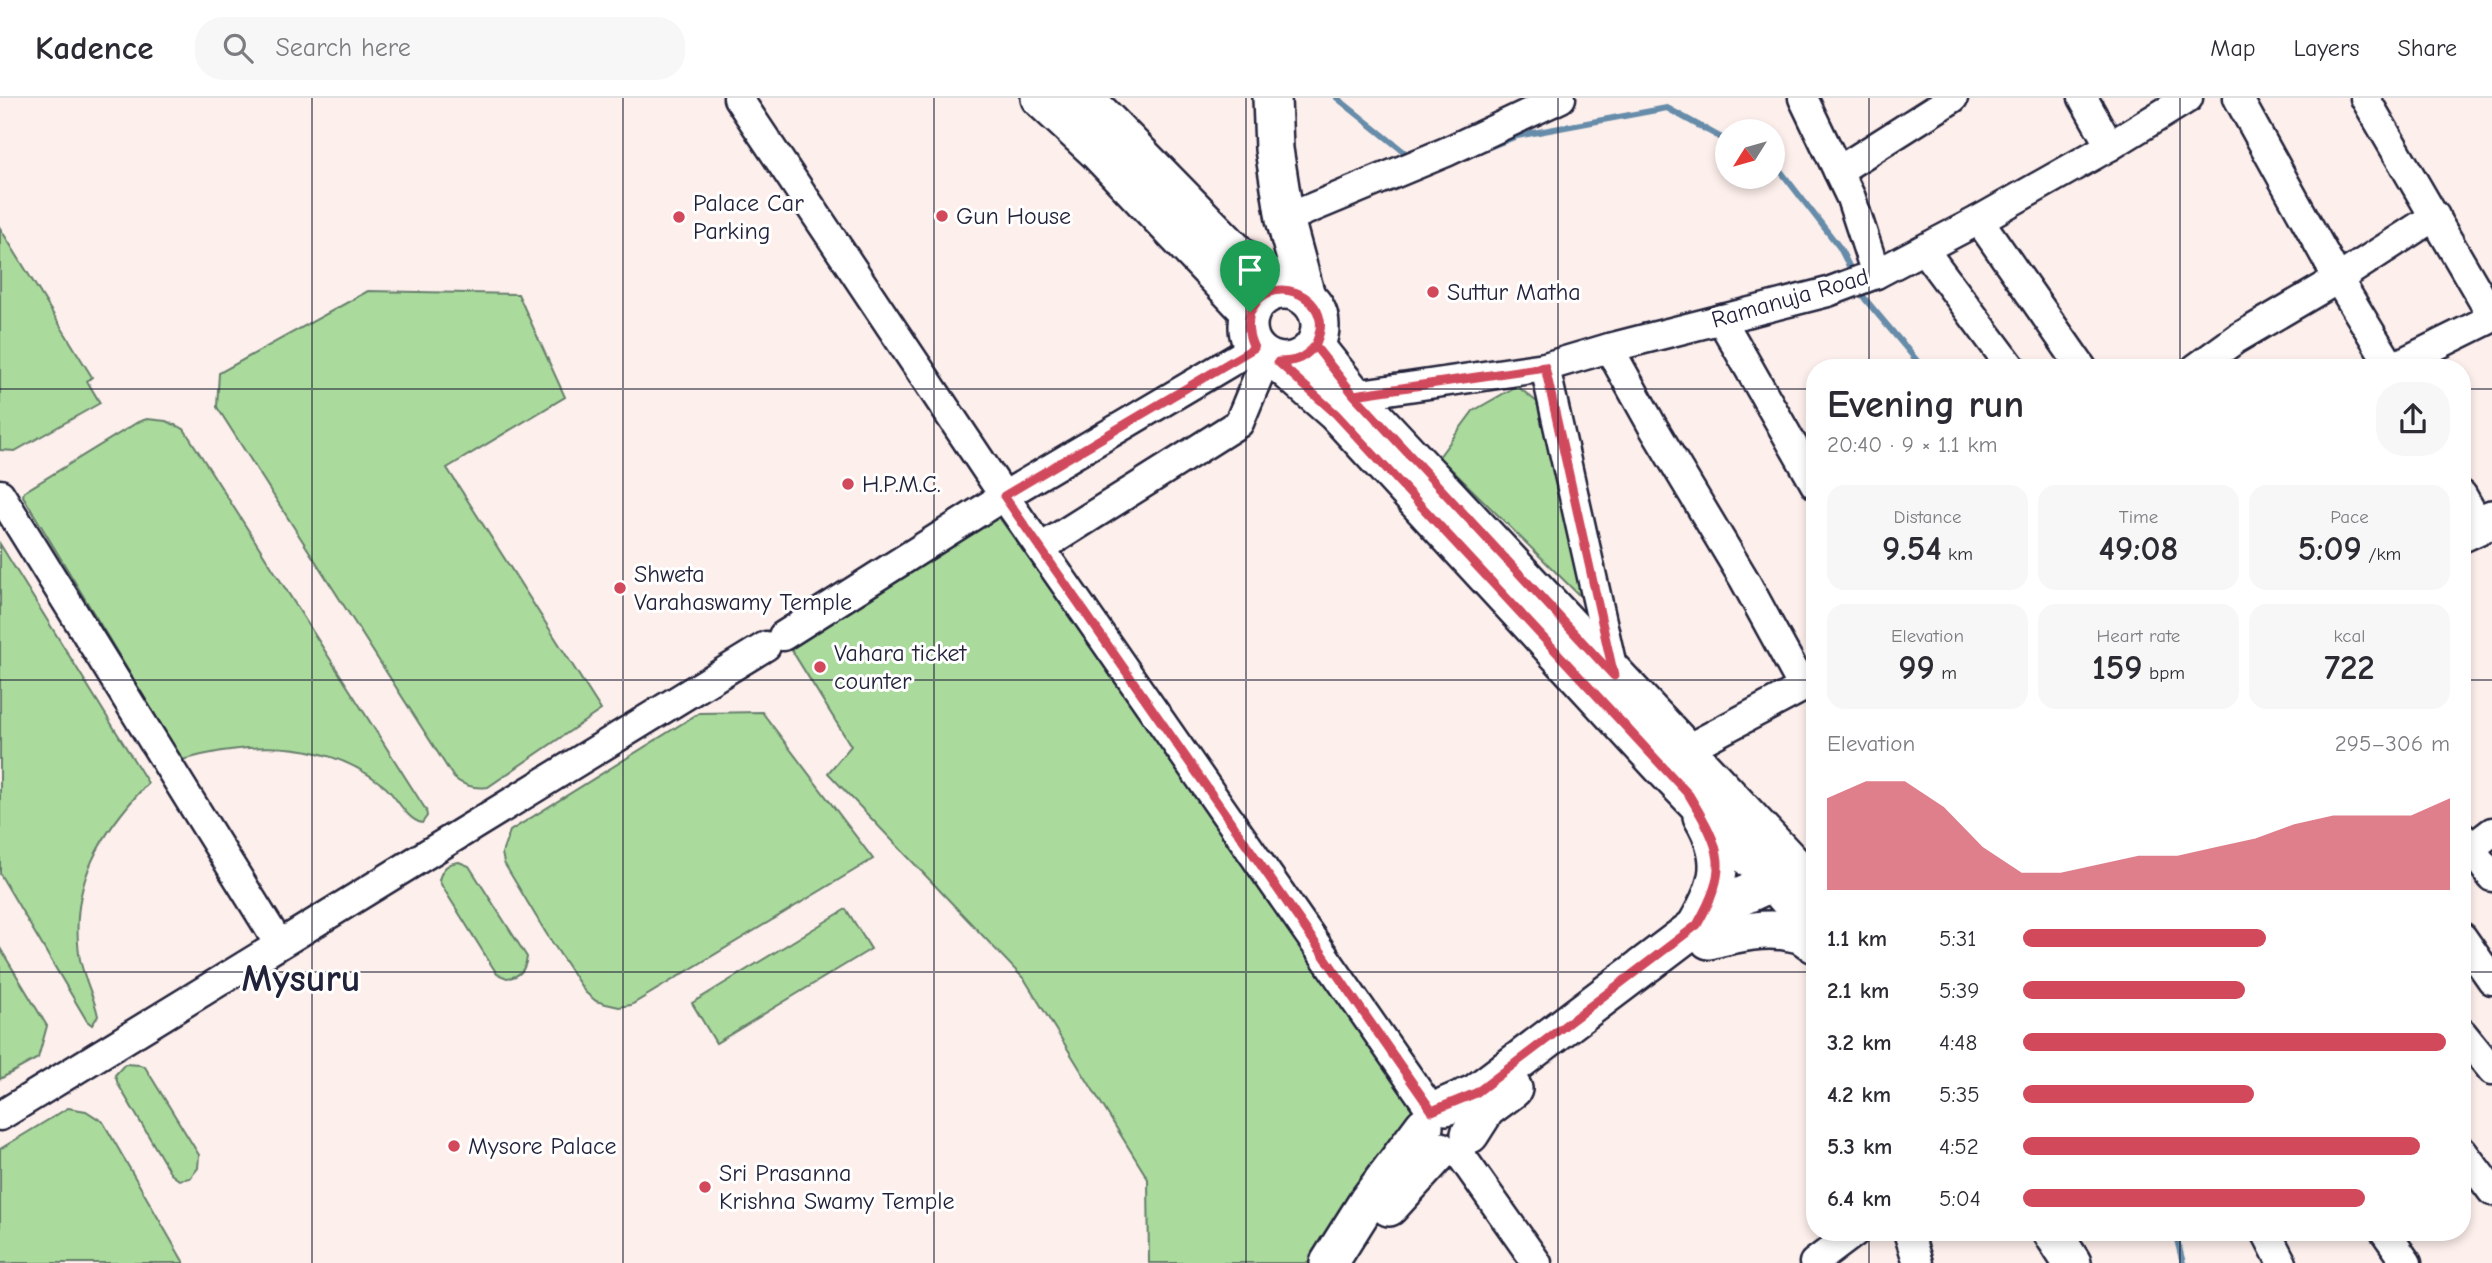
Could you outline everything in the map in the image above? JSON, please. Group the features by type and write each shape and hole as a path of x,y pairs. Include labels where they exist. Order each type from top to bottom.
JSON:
{"main road":[{"path":"1040,98 1099,153 1271,328 1292,362 1305,357 1315,346 1320,333 1320,320 1315,306 1271,328"},
{"path":"1085,98 1271,328 1336,414 1689,795 1712,833 1719,856 1718,878 1703,933"},
{"path":"1271,328 1285,219 1275,149 1272,98"},
{"path":"1315,346 1354,395 1800,874 1806,896"},
{"path":"1689,795 1800,874"},
{"path":"1350,1263 1445,1130 1476,1093 1703,933 1740,918 1800,874"},
{"path":"1703,933 1770,930 1797,933 1806,938"},
{"path":"1329,1263 1368,1201 1445,1130"},
{"path":"2058,1241 2072,1263"},
{"path":"2086,1241 2099,1263"}],"street":[{"path":"738,98 1004,496 1537,1263"},
{"path":"1285,219 1446,152 1561,98"},
{"path":"1803,98 1851,198 1876,274"},
{"path":"1838,171 1953,98"},
{"path":"2083,98 2110,146"},
{"name":"Ramanuja Road","path":"1354,395 1545,367 1828,292 1876,274 1924,250 2110,146 2188,98"},
{"path":"2238,98 2386,359"},
{"path":"2365,98 2492,317 2409,359"},
{"path":"2208,359 2236,339 2338,279 2435,216"},
{"path":"1979,220 2076,359"},
{"path":"1924,250 2005,359"},
{"path":"1721,319 1806,468"},
{"path":"0,1116 774,641 1271,328"},
{"path":"1041,548 1239,423 1271,328"},
{"path":"1609,348 1806,679"},
{"path":"1545,367 1614,676"},
{"path":"0,494 279,944"},
{"path":"1685,750 1806,686"},
{"path":"2472,843 2492,877"},
{"path":"2471,950 2492,980"},
{"path":"2471,1044 2492,1070"},
{"path":"2471,1162 2492,1191"},
{"path":"1814,1263 1844,1241"},
{"path":"1911,1241 1918,1263"},
{"path":"2271,1241 2282,1263"},
{"path":"2391,1241 2407,1263"}],"green space":[{"path":"0,228 92,377 87,381 100,403 15,451 0,450"},
{"path":"368,291 518,294 565,397 447,468 601,710 488,787 470,786 454,778 217,407 219,373"},
{"path":"1517,386 1537,402 1583,599 1439,457 1473,411"},
{"path":"147,419 166,421 184,429 426,810 427,816 422,823 411,817 384,786 361,770 312,752 261,747 234,749 182,760 23,496 24,492"},
{"path":"993,509 1428,1115 1330,1263 1149,1263 1148,1179 1025,980 828,773 851,746 783,636"},
{"path":"0,544 148,783 103,840 84,881 77,928 79,954 98,1016 92,1025 87,1021 0,874"},
{"path":"762,712 873,859 631,1005 619,1007 596,1001 585,992 504,863 502,853 510,831 699,713"},
{"path":"459,862 469,866 527,957 519,974 507,978 497,974 442,886 439,880 446,867"},
{"path":"846,909 871,949 716,1043 692,1003"},
{"path":"0,948 47,1026 38,1058 0,1079"},
{"path":"125,1064 145,1067 199,1155 198,1168 190,1178 179,1180 171,1174 118,1084 115,1075"},
{"path":"68,1108 86,1111 103,1122 184,1263 0,1263 0,1149"}],"waterway":[{"path":"1337,98 1413,159"},
{"path":"1484,149 1517,136 1667,108 1715,134"},
{"path":"1785,177 1840,248 1853,274"},
{"path":"1859,287 1865,299 1915,359"},
{"path":"2177,1241 2183,1263"}],"place":[{"name":"Gun House","path":"942,216"},
{"name":"Palace Car Parking","path":"679,217"},
{"name":"Suttur Matha","path":"1433,292"},
{"name":"H.P.M.C.","path":"848,484"},
{"name":"Shweta Varahaswamy Temple","path":"620,588"},
{"name":"Vahara ticket counter","path":"820,667"},
{"name":"Mysore Palace","path":"454,1146"},
{"name":"Sri Prasanna Krishna Swamy Temple","path":"705,1187"}],"district":[{"name":"Mysuru","path":"301,979"}],"route":[{"path":"1250,312 1247,325 1254,348 1004,496 1432,1111 1476,1093 1697,925 1712,899 1718,878 1719,856 1712,833 1689,795 1336,414 1278,362 1292,362 1305,357 1315,346 1354,395 1545,367 1614,676 1354,395 1315,346 1320,333 1320,320 1315,306 1306,296 1290,290 1273,291 1259,299 1250,312"}]}
